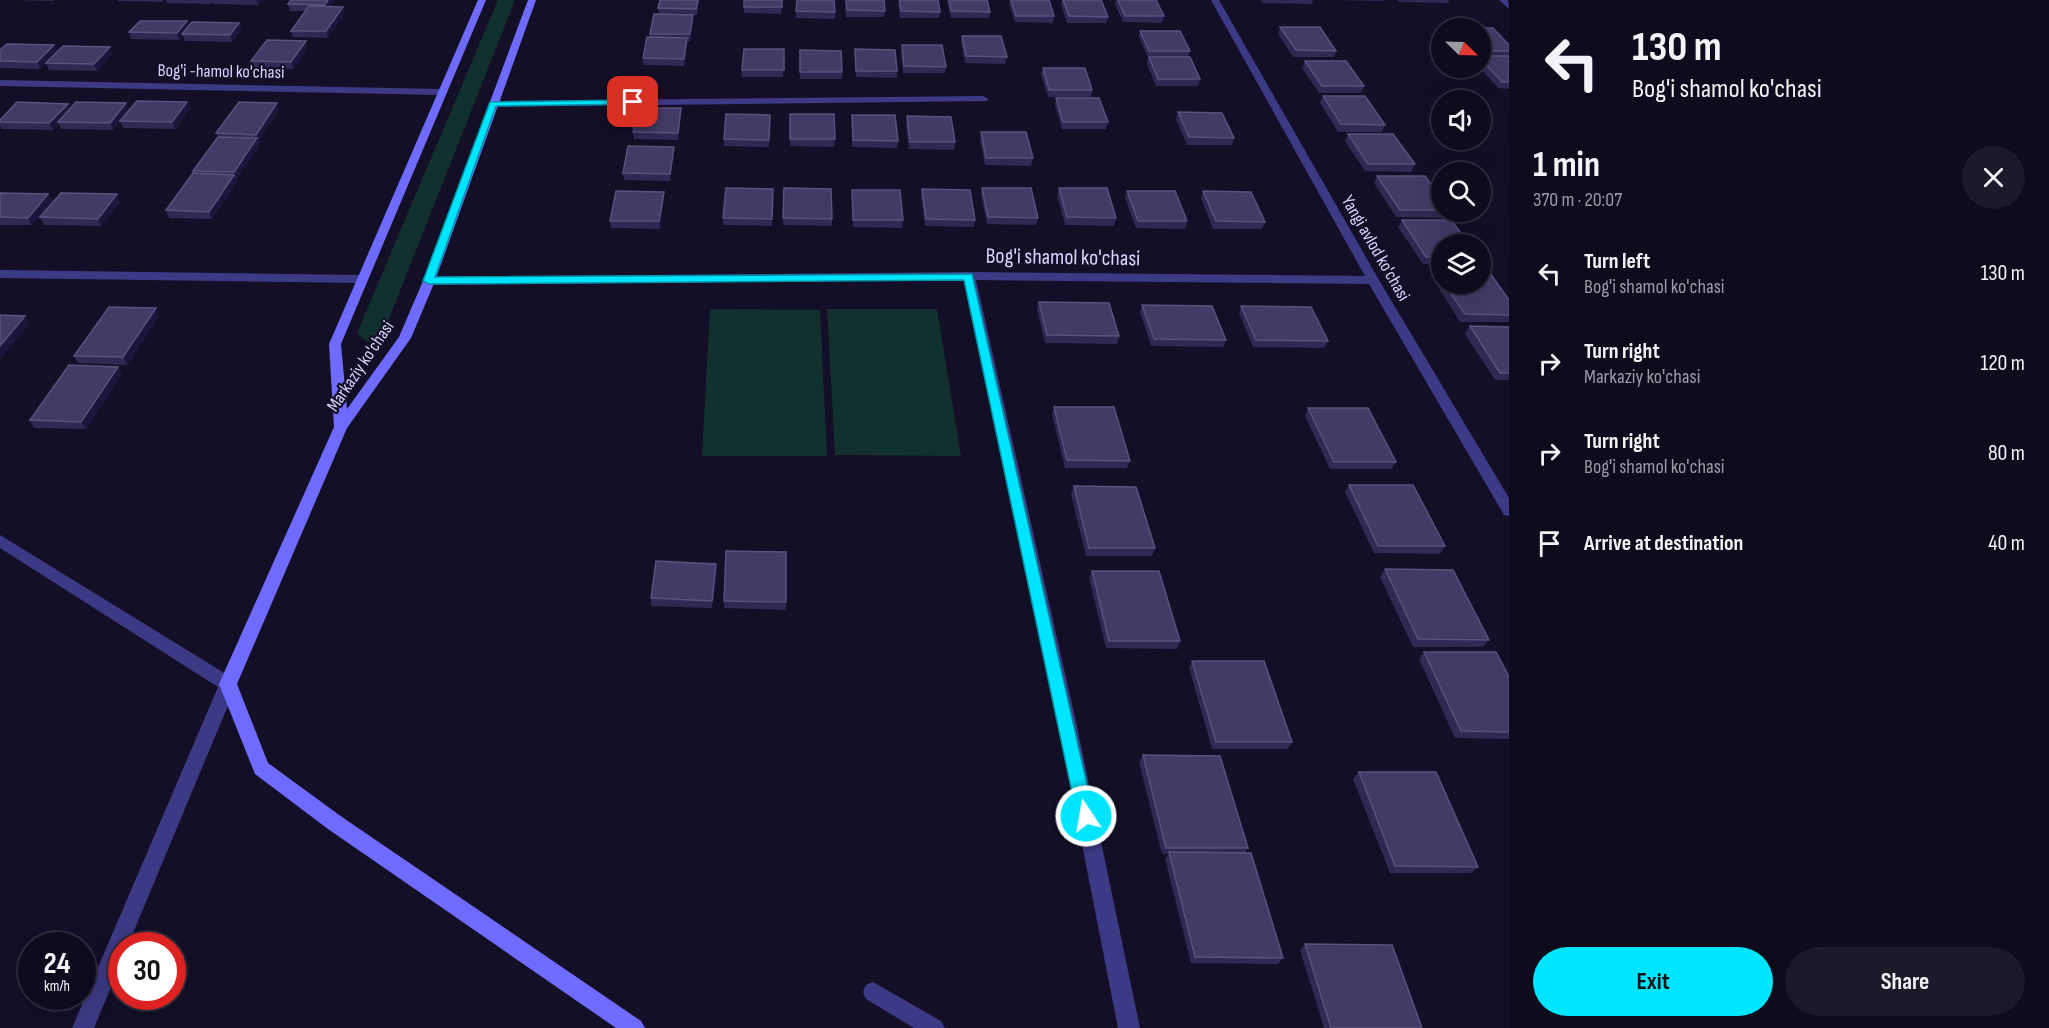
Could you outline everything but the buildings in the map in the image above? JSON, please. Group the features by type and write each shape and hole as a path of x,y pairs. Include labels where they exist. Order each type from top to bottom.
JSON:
{"street":[{"name":"Markaziy ko'chasi","path":"341,427 335,344 482,0"},
{"name":"Markaziy ko'chasi","path":"341,427 405,338 429,281 532,0"},
{"name":"Yangi avlod ko'chasi","path":"1215,0 1373,280 1509,511"},
{"path":"1503,0 1509,6"},
{"name":"Bog'i -hamol ko'chasi","path":"0,84 441,92"},
{"path":"493,104 983,99"},
{"path":"0,274 363,279"},
{"path":"969,276 1067,722 1129,1028"},
{"name":"Bog'i shamol ko'chasi","path":"429,281 969,276 1373,280"},
{"path":"83,1028 228,684 341,427"},
{"path":"0,541 228,684 261,768 335,823 634,1028"},
{"path":"873,992 934,1028"}],"green space":[{"path":"498,0 515,0 383,334 367,342 357,333"},
{"path":"710,309 820,310 827,456 702,456"},
{"path":"827,309 937,309 961,456 835,455"}],"route":[{"path":"633,102 493,104 429,281 969,276 1086,816"}]}
